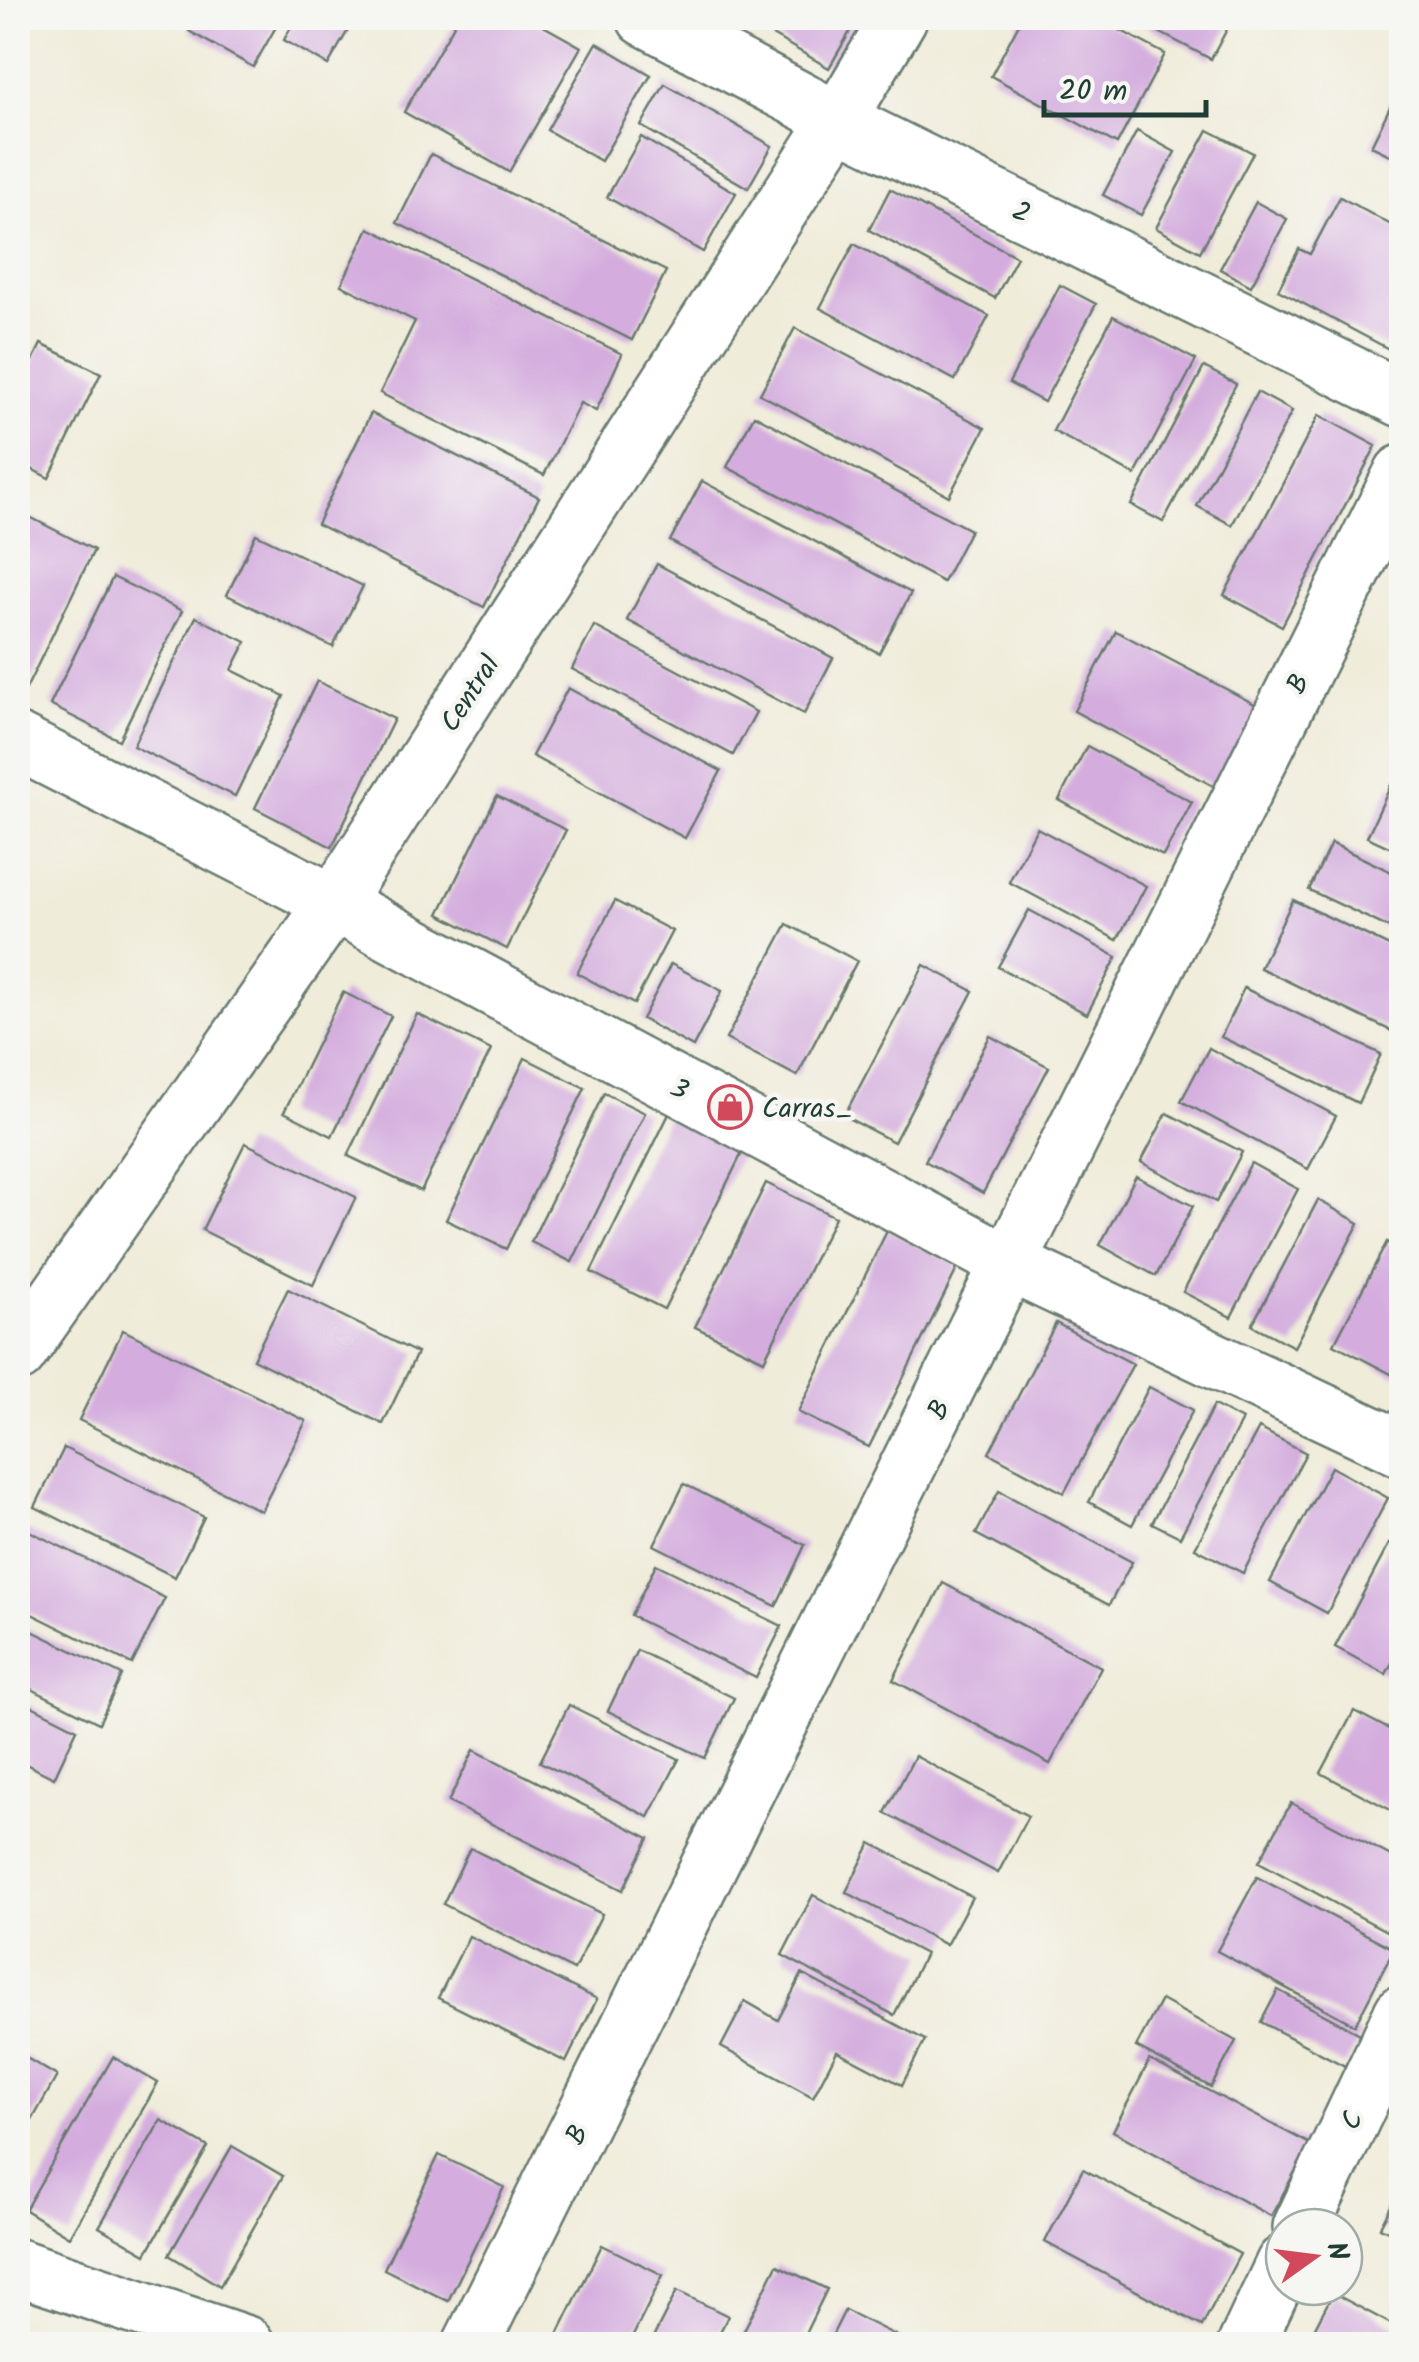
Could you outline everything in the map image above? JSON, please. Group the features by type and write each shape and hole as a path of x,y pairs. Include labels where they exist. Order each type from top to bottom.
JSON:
{"street":[{"name":"2","path":"645,18 838,120 1402,399"},
{"name":"Central","path":"18,1354 334,903 838,120 899,18"},
{"name":"B","path":"471,2344 1402,472"},
{"name":"3","path":"18,742 334,903 1010,1264 1402,1450"},
{"name":"C","path":"1310,2207 1402,2012"},
{"path":"18,2267 246,2344"},
{"path":"1246,2344 1264,2306"}],"building":[{"path":"196,18 281,18 253,67 189,31"},
{"path":"296,18 355,18 328,65 284,40"},
{"path":"458,18 529,18 581,47 509,172 404,112"},
{"path":"743,18 858,18 829,68"},
{"path":"1022,18 1097,18 1165,54 1117,144 991,76"},
{"path":"1132,18 1233,18 1211,59"},
{"path":"1402,27 1402,50 1392,46"},
{"path":"597,43 651,75 601,161 547,130"},
{"path":"1402,82 1402,161 1371,146"},
{"path":"665,84 772,146 748,188 641,126"},
{"path":"1208,130 1253,153 1200,252 1156,228"},
{"path":"1137,131 1175,152 1141,215 1103,195"},
{"path":"641,137 736,193 703,252 607,197"},
{"path":"431,154 666,271 632,340 397,223"},
{"path":"890,189 1017,257 995,298 869,230"},
{"path":"1340,197 1402,231 1402,356 1278,290 1299,249 1310,254"},
{"path":"1256,202 1287,219 1251,286 1220,269"},
{"path":"369,228 622,354 596,411 580,403 544,475 380,393 415,321 341,285"},
{"path":"854,244 989,316 955,380 820,308"},
{"path":"1060,285 1096,304 1044,402 1009,383"},
{"path":"1113,316 1196,360 1135,475 1053,431"},
{"path":"795,328 985,428 949,496 760,394"},
{"path":"41,344 101,373 49,478 18,462 18,391"},
{"path":"1204,367 1236,384 1163,522 1131,505"},
{"path":"1257,392 1292,411 1232,525 1197,506"},
{"path":"371,413 539,497 484,607 317,524"},
{"path":"754,415 970,530 943,582 727,467"},
{"path":"1319,415 1376,446 1282,626 1224,595"},
{"path":"702,481 911,593 879,653 670,541"},
{"path":"18,511 94,550 23,695 18,692"},
{"path":"256,534 363,586 333,647 227,595"},
{"path":"657,564 833,658 804,714 627,620"},
{"path":"113,577 182,611 119,740 50,705"},
{"path":"196,617 246,642 232,670 284,696 235,796 133,746"},
{"path":"594,626 756,712 733,755 572,669"},
{"path":"1116,631 1262,708 1219,789 1074,711"},
{"path":"317,681 394,719 332,847 255,808"},
{"path":"568,688 721,771 685,838 532,756"},
{"path":"1087,746 1192,802 1163,856 1059,800"},
{"path":"1391,785 1402,790 1402,853 1367,837"},
{"path":"497,796 566,830 507,949 439,914"},
{"path":"1037,828 1146,886 1117,940 1009,882"},
{"path":"1331,843 1402,877 1402,934 1309,890"},
{"path":"1293,900 1402,952 1402,1036 1260,968"},
{"path":"615,901 672,931 634,1004 577,973"},
{"path":"1029,910 1117,957 1087,1014 998,967"},
{"path":"787,924 857,961 797,1076 726,1039"},
{"path":"671,964 722,991 693,1047 642,1019"},
{"path":"924,965 973,991 894,1142 844,1116"},
{"path":"1244,988 1381,1054 1358,1103 1221,1037"},
{"path":"343,992 391,1016 332,1136 284,1112"},
{"path":"417,1014 491,1050 421,1191 348,1156"},
{"path":"990,1036 1049,1067 983,1193 925,1161"},
{"path":"1209,1048 1336,1116 1308,1169 1181,1101"},
{"path":"525,1058 585,1088 506,1249 446,1220"},
{"path":"604,1093 645,1113 572,1262 531,1242"},
{"path":"1167,1113 1242,1152 1216,1202 1141,1162"},
{"path":"669,1114 743,1151 664,1309 591,1272"},
{"path":"245,1143 356,1197 313,1285 202,1230"},
{"path":"1251,1163 1298,1189 1231,1317 1183,1292"},
{"path":"1136,1176 1193,1206 1156,1276 1100,1245"},
{"path":"766,1183 835,1217 764,1360 695,1327"},
{"path":"1318,1200 1359,1223 1294,1347 1252,1325"},
{"path":"888,1229 959,1265 869,1447 798,1412"},
{"path":"1387,1242 1402,1249 1402,1363 1395,1376 1334,1344"},
{"path":"288,1289 417,1353 383,1424 253,1359"},
{"path":"1056,1323 1133,1364 1064,1493 989,1453"},
{"path":"123,1330 306,1421 261,1511 79,1420"},
{"path":"1149,1387 1193,1410 1132,1525 1089,1502"},
{"path":"1214,1405 1242,1420 1180,1537 1152,1523"},
{"path":"1259,1428 1306,1453 1243,1573 1195,1548"},
{"path":"64,1448 204,1517 175,1577 35,1507"},
{"path":"1331,1467 1388,1498 1327,1613 1270,1582"},
{"path":"684,1484 805,1545 776,1606 654,1545"},
{"path":"999,1491 1132,1562 1109,1605 976,1534"},
{"path":"19,1526 165,1598 132,1664 18,1607"},
{"path":"1389,1544 1402,1551 1402,1644 1386,1674 1335,1647"},
{"path":"656,1564 782,1626 756,1678 631,1616"},
{"path":"943,1583 1101,1667 1050,1764 893,1680"},
{"path":"18,1624 122,1675 99,1723 18,1682"},
{"path":"637,1650 734,1698 705,1758 608,1711"},
{"path":"18,1699 77,1729 54,1778 18,1760"},
{"path":"569,1705 679,1759 649,1817 540,1762"},
{"path":"1354,1711 1402,1736 1402,1816 1321,1773"},
{"path":"474,1750 649,1838 623,1890 448,1802"},
{"path":"915,1756 1028,1816 998,1873 885,1813"},
{"path":"1291,1803 1402,1862 1399,1938 1259,1862"},
{"path":"871,1843 972,1897 946,1945 846,1892"},
{"path":"470,1848 602,1914 574,1970 443,1904"},
{"path":"1257,1877 1394,1949 1355,2025 1217,1951"},
{"path":"813,1895 925,1954 894,2015 782,1955"},
{"path":"469,1936 597,1999 566,2062 438,1998"},
{"path":"802,1974 925,2040 902,2085 837,2051 813,2097 721,2047 745,2001 778,2020"},
{"path":"1278,1990 1362,2035 1345,2066 1261,2022"},
{"path":"1161,2000 1236,2041 1211,2087 1136,2047"},
{"path":"18,2053 57,2076 18,2145"},
{"path":"113,2057 158,2083 69,2237 25,2210"},
{"path":"1150,2060 1310,2144 1276,2207 1264,2207 1264,2212 1113,2131"},
{"path":"161,2120 208,2147 146,2254 99,2227"},
{"path":"232,2146 283,2176 220,2286 169,2255"},
{"path":"439,2155 504,2187 448,2301 384,2269"},
{"path":"1083,2169 1240,2254 1202,2326 1045,2242"},
{"path":"1402,2185 1402,2238 1380,2227"},
{"path":"602,2245 663,2275 629,2344 553,2344"},
{"path":"777,2265 827,2289 800,2344 737,2344"},
{"path":"677,2291 728,2316 714,2344 650,2344"},
{"path":"1326,2307 1359,2307 1402,2330 1402,2344 1308,2341"},
{"path":"845,2310 899,2337 895,2344 828,2344"}],"place":[{"name":"Carras_","path":"730,1107"}]}
